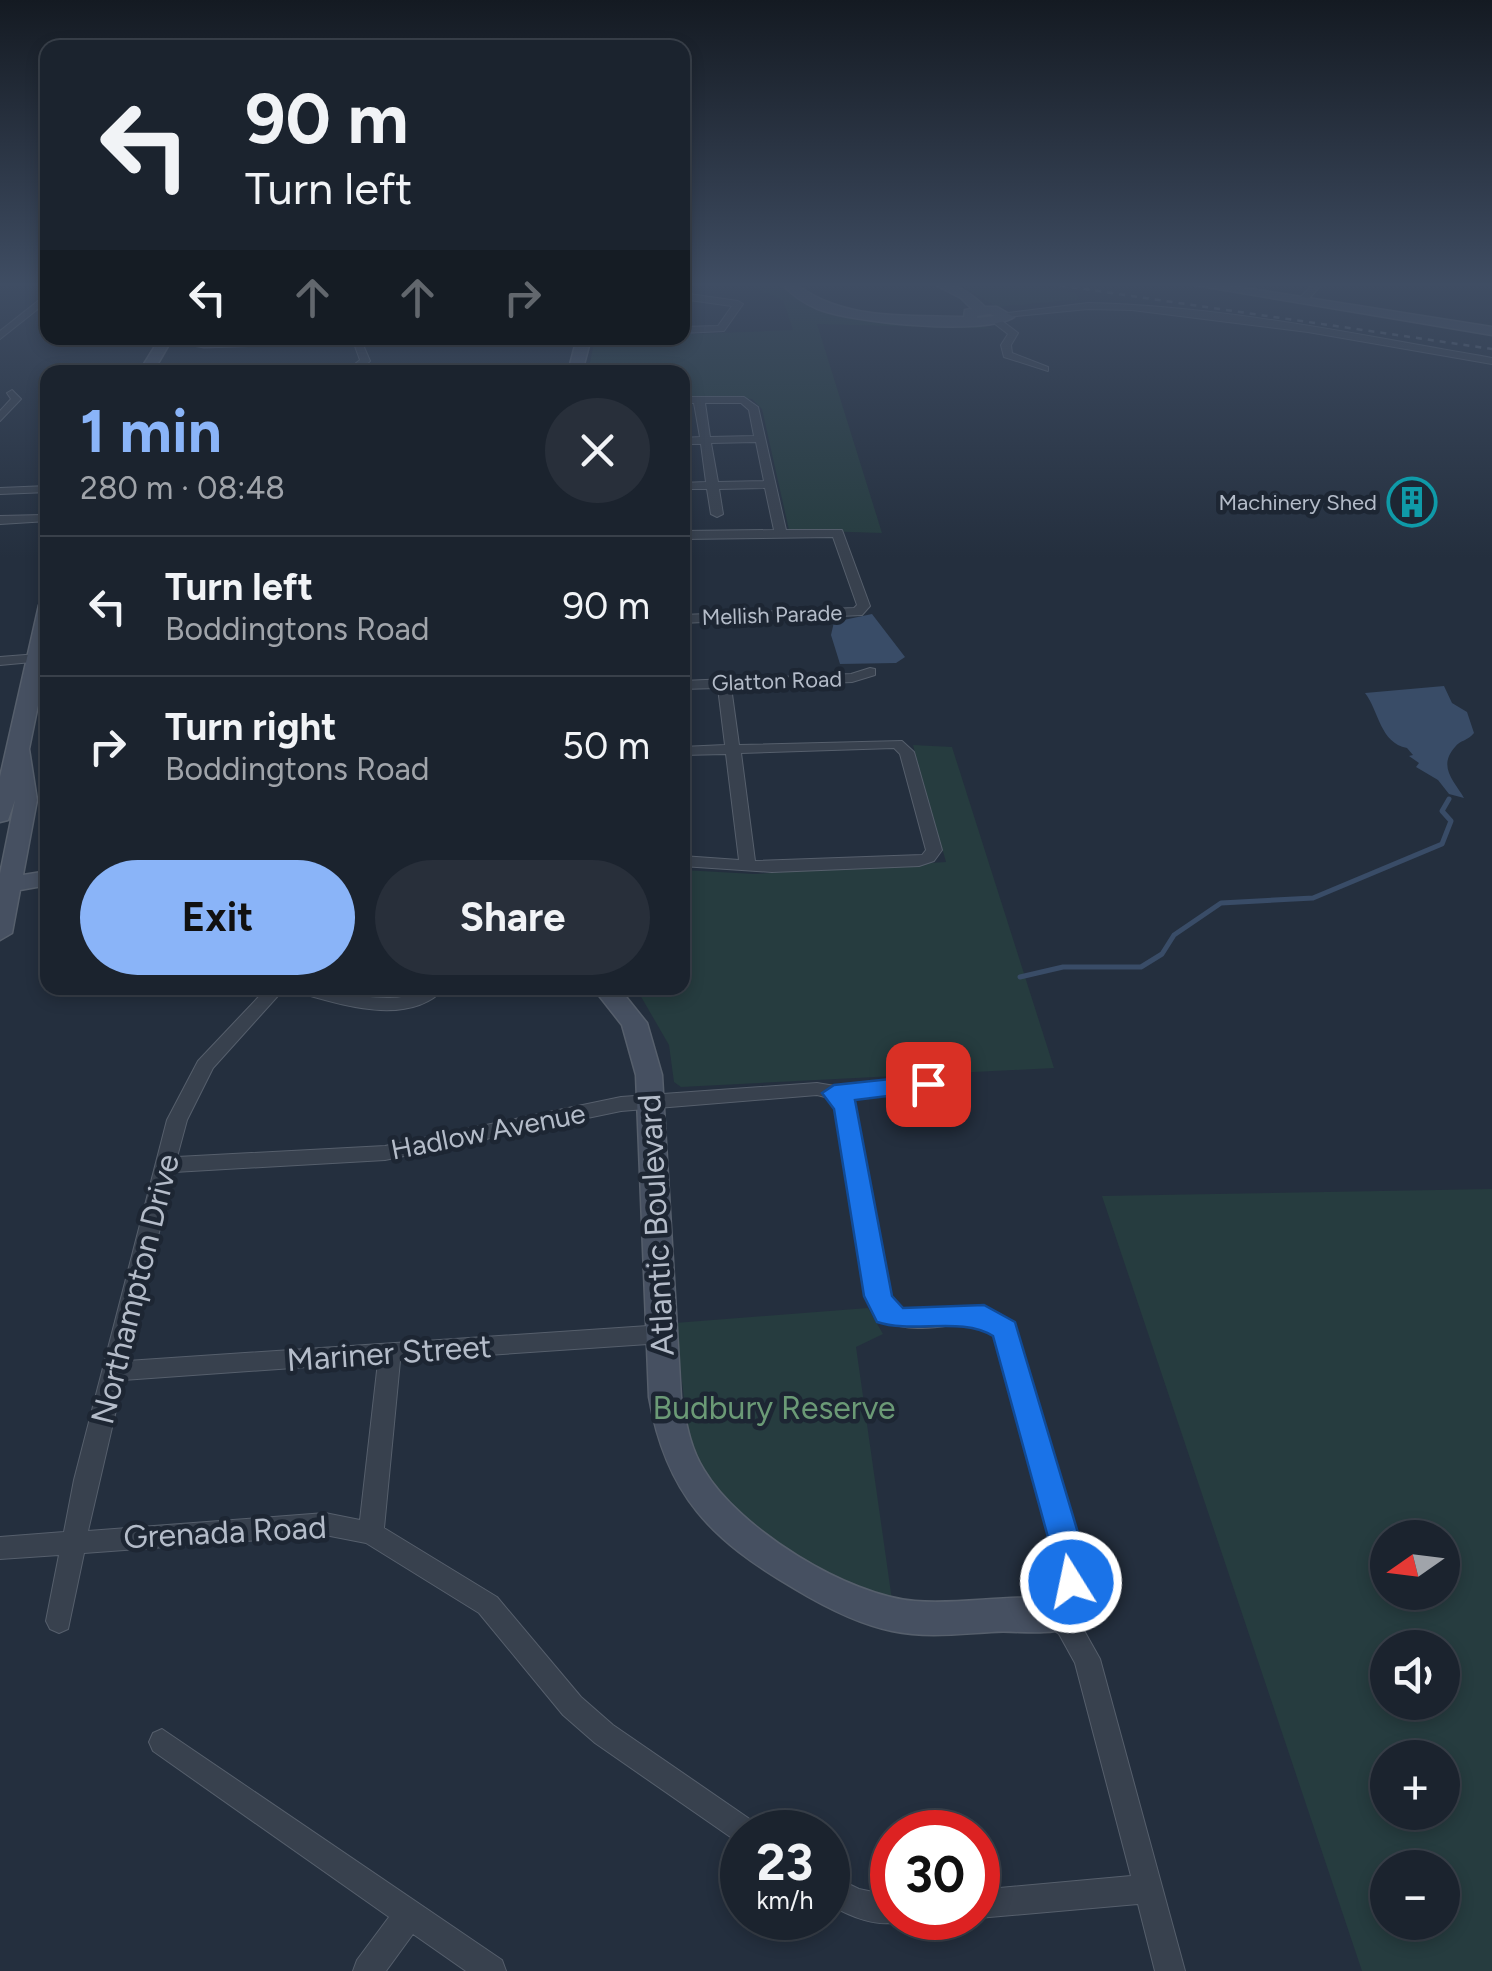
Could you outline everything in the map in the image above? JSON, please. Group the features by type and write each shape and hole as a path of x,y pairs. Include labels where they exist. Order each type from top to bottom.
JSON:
{"street":[{"path":"0,418 16,399 12,393"},
{"path":"690,400 750,403 780,532"},
{"path":"699,400 717,514"},
{"path":"690,441 761,439"},
{"path":"690,486 770,484"},
{"path":"0,491 40,489"},
{"path":"0,520 40,519"},
{"name":"Mellish Parade","path":"690,535 830,531 843,537 862,610 690,619"},
{"path":"0,815 40,647"},
{"path":"0,661 38,658"},
{"name":"Glatton Road","path":"690,685 852,678 870,672"},
{"path":"724,683 748,866"},
{"path":"690,751 888,742 907,752 933,855 918,860 748,866 690,862"},
{"path":"0,933 4,889 26,800 20,744"},
{"path":"4,889 40,880"},
{"path":"4,889 40,887"},
{"name":"Northampton Drive","path":"59,1622 114,1371 166,1165 191,1087 270,995"},
{"path":"343,995 390,1003 417,1001 426,995"},
{"name":"Atlantic Boulevard","path":"611,995 634,1024 648,1076 669,1430 678,1459 712,1510 738,1535 838,1594 893,1615 936,1620 1054,1616"},
{"name":"Hadlow Avenue","path":"166,1165 385,1152 650,1102 928,1084"},
{"path":"834,1093 846,1106 882,1308 903,1319 984,1316 1005,1330 1071,1563 1071,1582 1054,1616 1068,1626 1087,1659 1170,1971"},
{"name":"Mariner Street","path":"114,1371 663,1334"},
{"path":"371,1533 390,1353"},
{"name":"Grenada Road","path":"0,1548 325,1524 371,1533 488,1605 572,1706 720,1814"},
{"path":"162,1742 490,1971"},
{"path":"1000,1902 1150,1889"},
{"path":"368,1971 410,1913"}],"green space":[{"path":"690,374 833,374 882,533 789,530 762,409 752,399 690,398"},
{"path":"913,745 952,747 1054,1068 681,1087 674,1082 669,1045 640,995 690,995 690,870 754,874 946,862"},
{"path":"1492,1189 1492,1971 1362,1971 1102,1196"},
{"name":"Budbury Reserve","path":"868,1308 883,1334 856,1347 892,1600 804,1565 721,1498 690,1449 675,1323"}],"water":[{"path":"872,614 905,657 896,663 840,664 831,635 834,622"},
{"path":"1444,686 1452,703 1467,712 1474,733 1457,745 1448,761 1449,774 1464,798 1449,794 1438,780 1416,767 1419,763 1409,756 1413,755 1407,748 1386,733 1365,693"}],"building":[{"path":"1399,486 1421,487 1430,500 1408,500"}],"waterway":[{"path":"1020,977 1063,967 1141,967 1162,954 1174,935 1221,903 1313,898 1442,844 1451,821 1442,811 1449,799"}],"place":[{"name":"Machinery Shed","path":"1412,502"}],"route":[{"path":"928,1084 851,1088 834,1093 846,1106 878,1296 887,1314 903,1319 984,1316 998,1321 1005,1330 1071,1563 1071,1582"}]}
